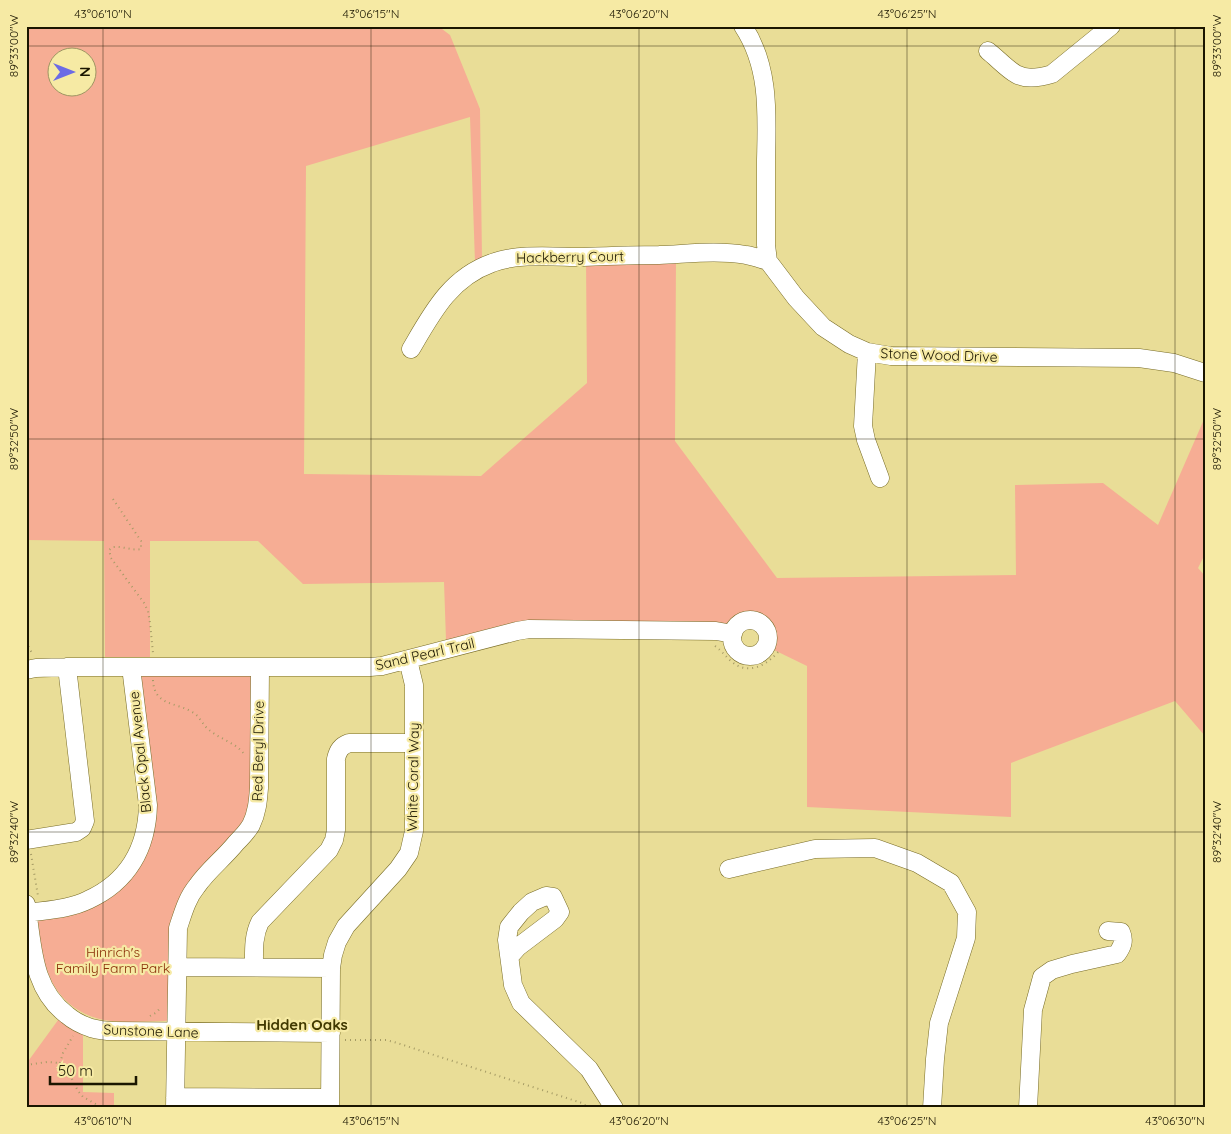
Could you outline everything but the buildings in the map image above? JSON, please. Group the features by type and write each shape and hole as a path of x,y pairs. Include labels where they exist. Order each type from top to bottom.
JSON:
{"street":[{"path":"743,26 761,67 767,104 766,245 768,261"},
{"path":"988,51 1017,75 1030,78 1045,76 1052,74 1111,26"},
{"name":"Hackberry Court","path":"412,350 436,308 452,288 473,272 492,262 511,258 700,252 746,255 768,261"},
{"name":"Stone Wood Drive","path":"768,261 796,298 823,327 849,344 867,352 891,356 1140,358 1174,363 1205,373"},
{"path":"867,352 863,426 880,478"},
{"name":"Sand Pearl Trail","path":"26,670 67,667 131,667 153,660 260,668 370,667 408,660 517,631 716,631 733,634"},
{"name":"White Coral Way","path":"330,1103 331,968 337,942 346,926 398,870 409,853 414,831 414,686 408,660"},
{"path":"28,840 76,832 82,828 85,821 67,667"},
{"name":"Black Opal Avenue","path":"29,905 72,905 87,901 113,885 129,867 140,846 145,833 148,805 131,667"},
{"name":"Red Beryl Drive","path":"175,1102 178,928 189,897 208,873 246,832 256,814 259,788 260,668"},
{"path":"254,967 254,939 260,922 329,850 334,840 336,830 336,759 342,746 349,743 414,743"},
{"path":"729,869 815,849 875,848 917,863 951,883 967,912 966,938 939,1023 932,1108"},
{"name":"Sunstone Lane","path":"29,905 36,964 40,981 54,1003 82,1025 114,1031 331,1037"},
{"path":"1028,1108 1033,1010 1042,977 1052,970 1117,954 1124,938 1121,932 1108,931"},
{"path":"510,956 513,985 521,1003 589,1070 614,1108"},
{"path":"177,967 331,968"},
{"path":"175,1102 330,1103"}],"path":[{"path":"113,499 141,541 141,549 135,550 121,546 113,547 109,550 111,558 148,611 153,660 153,687 156,695 164,701 198,715 208,729 233,744 246,757"},
{"path":"26,656 40,653"},
{"path":"28,840 39,898 29,905"},
{"path":"146,1017 158,1012 162,1005"},
{"path":"60,1063 68,1045 82,1025"},
{"path":"331,1037 394,1042 582,1103 589,1108"},
{"path":"26,1066 47,1062 60,1063 70,1073 83,1097 103,1108"}],"green space":[{"path":"26,26 438,26 450,35 480,109 482,259 475,262 470,117 306,166 304,474 481,476 587,383 586,260 676,257 675,441 777,578 1016,575 1015,485 1103,483 1158,525 1205,417 1205,554 1198,568 1205,576 1205,736 1175,701 1011,763 1011,817 807,807 807,666 770,648 770,628 757,616 744,616 731,625 515,623 446,640 444,582 303,584 258,541 150,541 150,657 105,657 104,541 26,540"},
{"name":"Hinrich's Family Farm Park","path":"252,673 254,791 248,818 185,893 169,1020 111,1021 82,1012 73,1007 53,984 45,962 38,922 39,918 69,910 145,851 141,675"},
{"path":"61,1016 83,1030 83,1092 114,1093 114,1108 26,1108 26,1060 29,1060"}],"district":[{"name":"Hidden Oaks","path":"302,1025"}]}
